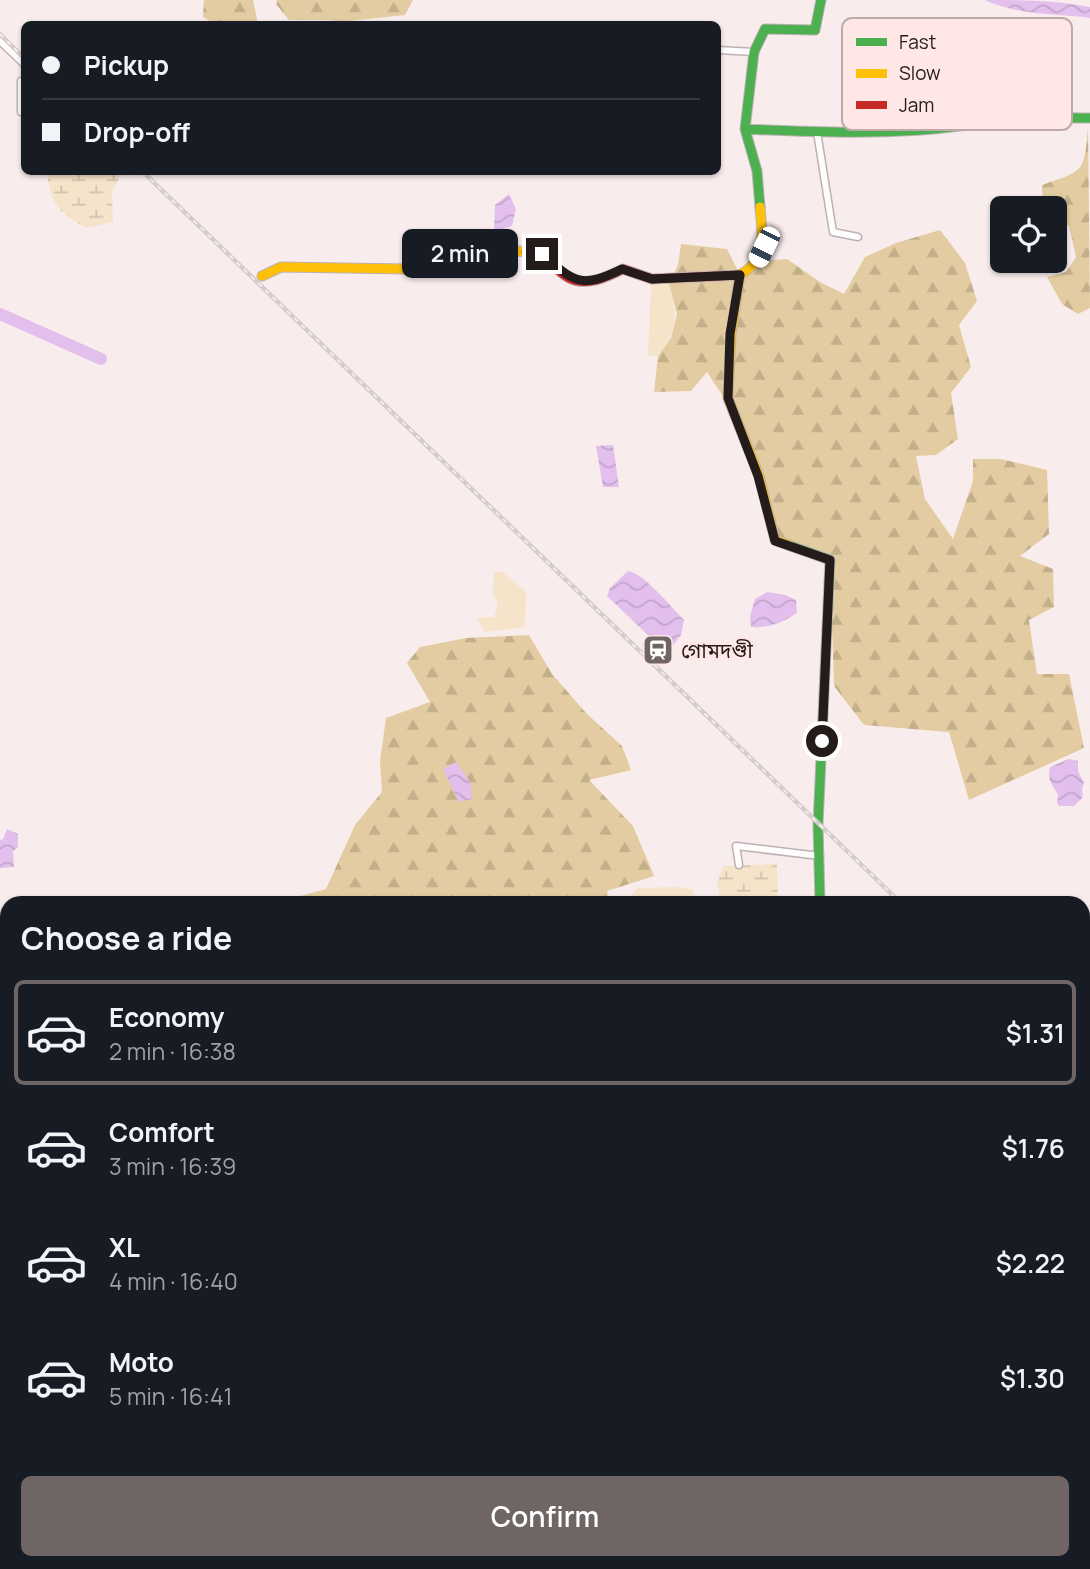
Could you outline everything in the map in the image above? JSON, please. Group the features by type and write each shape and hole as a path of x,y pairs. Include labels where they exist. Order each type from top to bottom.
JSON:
{"street":[{"path":"262,276 281,267 408,269 443,253 495,248 542,254 570,279 598,281 622,269 652,279 740,275 754,267 764,247 757,171 745,129 754,52 765,29 816,30 821,0"},
{"path":"0,41 21,61"},
{"path":"721,50 754,52"},
{"path":"21,81 21,112"},
{"path":"1072,118 1090,118"},
{"path":"745,129 817,132 922,130"},
{"path":"817,132 833,232 858,237"},
{"path":"740,275 730,334 728,398 758,476 775,541 830,560 818,825 820,896"},
{"path":"739,865 736,846 820,856"}],"green space":[{"path":"204,0 253,0 257,21 210,21 203,17"},
{"path":"277,0 413,0 405,15 349,21 289,20 276,4"},
{"path":"1088,126 1090,308 1078,314 1062,304 1047,277 1067,273 1076,257 1067,225 1067,196 1042,196 1042,185 1075,172 1085,153"},
{"path":"47,175 121,175 112,193 113,222 86,228 61,211 51,192"},
{"path":"940,230 965,263 977,301 959,325 971,367 951,393 958,439 936,455 916,456 925,499 953,539 973,481 973,459 1001,459 1047,470 1049,534 1020,556 1053,569 1054,607 1029,620 1037,674 1069,674 1084,748 969,800 949,732 864,725 834,686 830,560 775,540 728,398 722,395 707,372 691,391 654,392 658,356 671,338 677,314 669,284 678,265 681,244 727,249 740,275 757,261 787,259 820,282 844,294 865,257 896,243"},
{"path":"669,284 675,313 673,329 658,356 648,356 651,285"},
{"path":"502,571 526,592 525,627 485,632 477,618 494,617 498,605 493,592 494,572"},
{"path":"529,635 552,674 586,713 622,746 631,770 589,780 633,826 654,876 607,891 608,896 300,896 326,889 355,825 382,792 380,761 386,718 430,702 407,663 420,647 466,638"},
{"path":"777,864 778,896 720,896 717,883 723,866"},
{"path":"677,887 693,890 693,896 631,896 638,888"}],"water":[{"path":"985,0 1038,1 1090,7 1090,18 1011,9"},
{"path":"509,194 516,209 512,226 494,232 495,205"},
{"path":"613,445 619,487 603,487 596,446"},
{"path":"628,571 650,584 684,620 681,635 671,648 654,641 607,596 610,588"},
{"path":"767,592 786,595 796,600 797,613 775,624 751,627 750,616 755,599"},
{"path":"1069,759 1078,761 1078,771 1084,783 1083,797 1074,806 1059,806 1058,795 1050,779 1050,767"},
{"path":"456,762 471,783 472,799 459,802 443,769"},
{"path":"7,829 18,834 18,847 13,851 14,867 0,868 0,840"}],"waterway":[{"path":"0,314 101,359"}],"railway":[{"path":"0,34 21,55"},
{"path":"146,175 894,896"}],"traffic: fast":[{"path":"760,207 757,171 745,129 754,52 765,29 815,30 821,0"},
{"path":"1072,118 1090,118"},
{"path":"745,129 838,132 915,130"},
{"path":"791,546 830,560 818,825 820,896"}],"traffic: slow":[{"path":"760,207 760,254 740,275 731,334 728,398 759,476 775,540 791,546"},
{"path":"262,276 281,267 408,269 443,253 495,248 526,252"}],"traffic: jam":[{"path":"526,252 542,256 569,278 582,282 603,278 623,269 652,279 740,275"}],"place":[{"name":"গোমদণ্ডী","path":"658,650"}],"route":[{"path":"542,254 570,279 598,281 622,269 652,279 740,275 730,334 728,398 758,476 775,541 830,560 822,741"}]}
